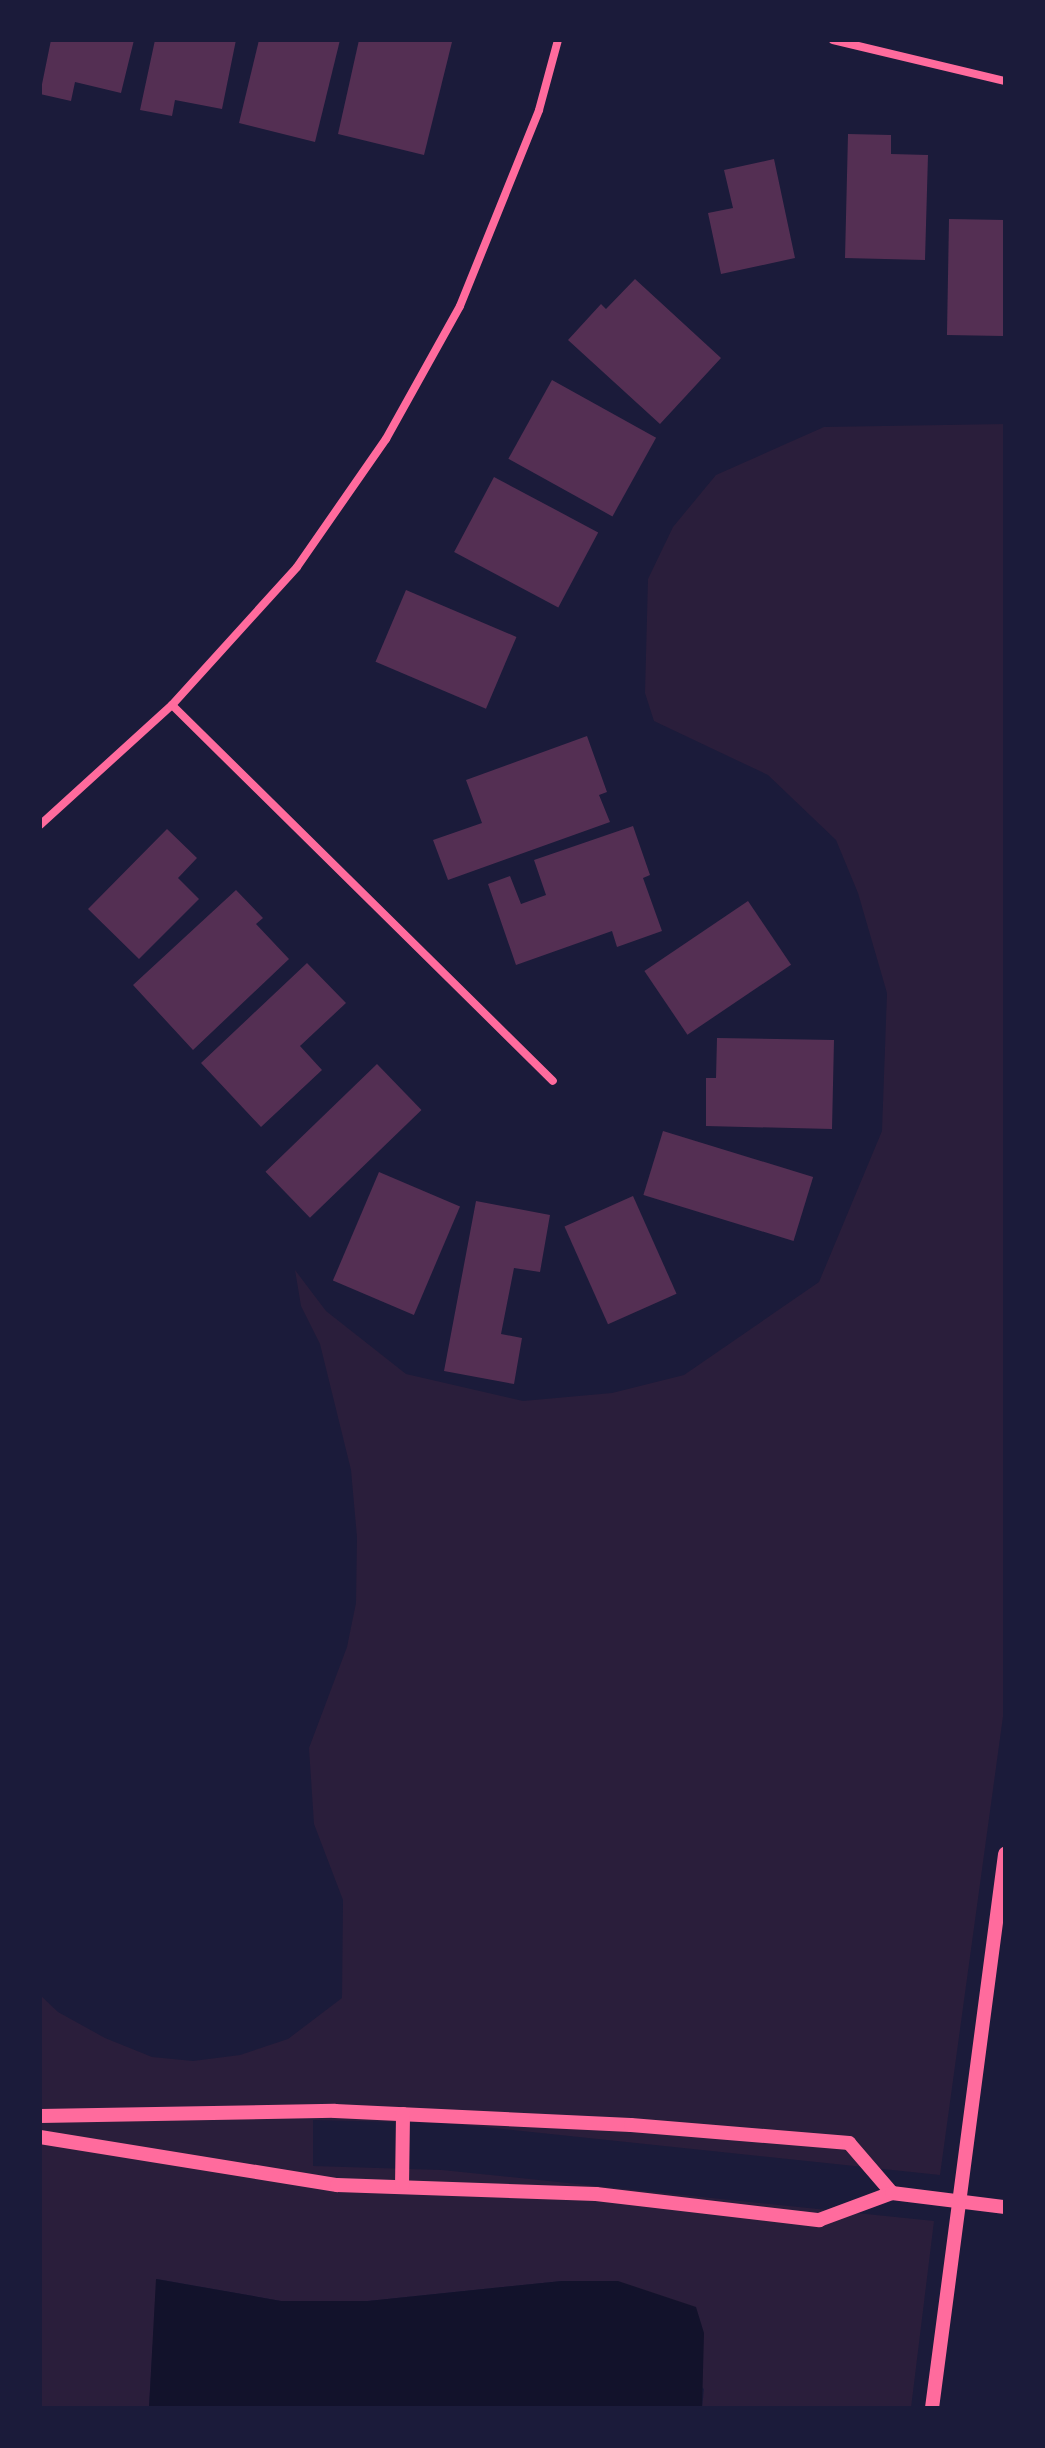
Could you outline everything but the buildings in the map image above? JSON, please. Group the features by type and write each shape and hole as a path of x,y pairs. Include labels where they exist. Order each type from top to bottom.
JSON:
{"street":[{"path":"40,825 172,705 297,567 386,439 460,306 539,110 558,40"},
{"path":"833,40 1005,81"},
{"path":"172,705 553,1081"},
{"path":"932,2408 1005,1854"},
{"path":"40,2116 403,2114 849,2143 892,2193"},
{"path":"402,2187 403,2114"},
{"path":"40,2137 337,2185 596,2194 819,2220 892,2193 1005,2207"}],"shaded area":[{"path":"1005,424 1005,1702 940,2175 445,2123 313,2120 313,2166 442,2170 934,2221 911,2408 702,2408 704,2389 562,2281 368,2301 281,2301 157,2279 149,2408 40,2408 40,1995 58,2012 105,2038 152,2057 193,2061 240,2055 288,2039 342,1998 343,1900 314,1824 309,1748 347,1647 356,1603 357,1537 351,1470 320,1344 301,1306 295,1270 326,1311 406,1374 523,1401 612,1393 684,1375 819,1282 882,1131 887,993 858,893 836,840 768,775 654,721 645,693 648,579 673,527 716,475 824,427"},
{"path":"156,2279 281,2301 368,2301 562,2281 618,2281 696,2307 704,2333 702,2408 149,2408"}]}
